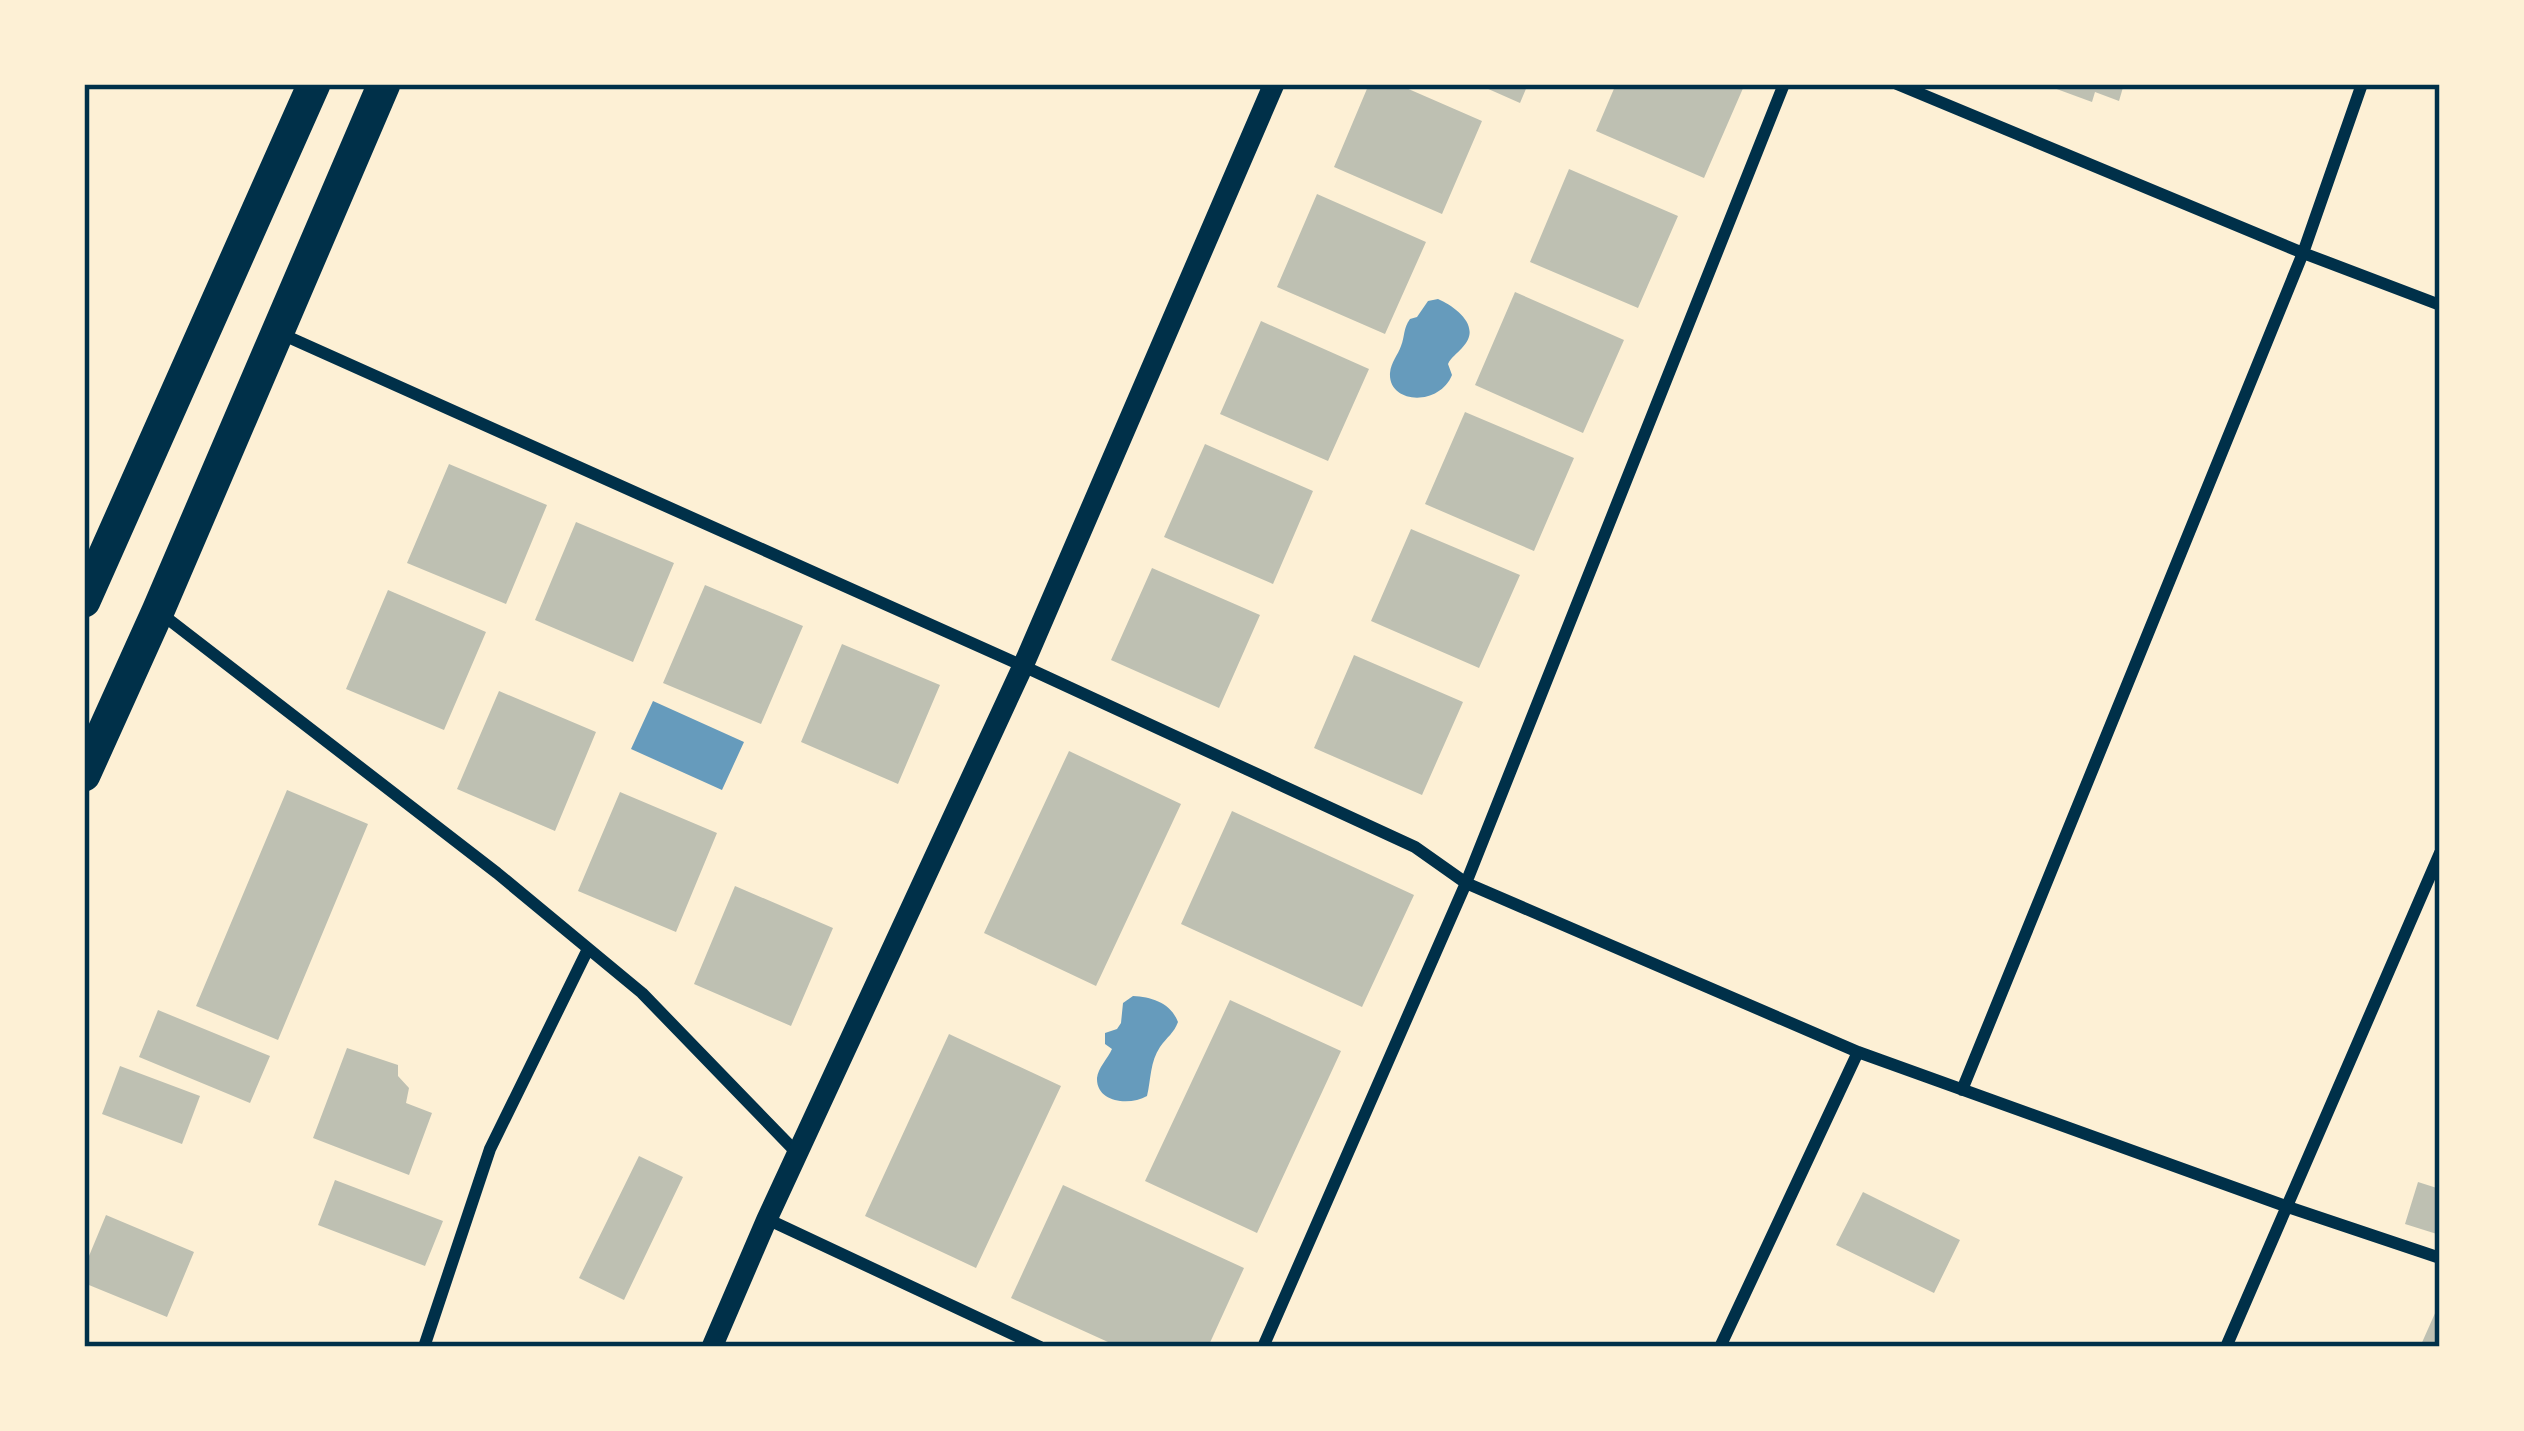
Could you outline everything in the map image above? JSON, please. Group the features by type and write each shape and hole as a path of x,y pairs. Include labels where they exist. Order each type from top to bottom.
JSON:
{"highway":[{"path":"84,601 314,84"},
{"path":"84,775 383,84"}],"street":[{"path":"712,1347 1024,666 1274,84"},
{"path":"1263,1347 1466,883 1784,84"},
{"path":"1897,84 2303,254 2440,304"},
{"path":"1962,1090 2303,254 2362,84"},
{"path":"276,332 1024,666 1415,847 1466,883 1858,1052 2440,1258"},
{"path":"158,611 497,872 642,993 798,1154"},
{"path":"2226,1347 2440,853"},
{"path":"424,1347 490,1150 588,949"},
{"path":"1720,1347 1858,1052"},
{"path":"767,1219 1040,1347"}],"water":[{"path":"1438,299 1465,319 1468,340 1448,364 1452,375 1437,393 1405,396 1392,383 1392,365 1410,319 1428,301"},
{"path":"653,701 744,742 722,790 631,749"},
{"path":"1133,996 1160,1002 1178,1022 1157,1053 1147,1096 1123,1101 1102,1093 1097,1078 1112,1049 1105,1044 1105,1033 1117,1029 1123,1003"}],"building":[{"path":"1369,84 1397,84 1482,121 1442,214 1334,167"},
{"path":"1477,84 1528,84 1520,103"},
{"path":"1616,84 1744,86 1704,178 1596,131"},
{"path":"2043,84 2124,84 2119,101 2095,92 2092,102"},
{"path":"1569,169 1678,216 1638,308 1530,262"},
{"path":"1317,194 1426,242 1385,334 1277,287"},
{"path":"1515,292 1624,340 1583,433 1475,385"},
{"path":"1261,321 1369,369 1328,461 1220,414"},
{"path":"1465,412 1574,458 1534,551 1425,504"},
{"path":"1205,444 1313,491 1273,584 1164,537"},
{"path":"449,464 547,505 506,604 407,563"},
{"path":"576,522 674,563 633,662 535,620"},
{"path":"1411,529 1520,575 1479,668 1371,621"},
{"path":"1152,568 1260,615 1219,708 1111,660"},
{"path":"705,585 803,626 761,724 663,683"},
{"path":"388,590 486,632 444,730 346,689"},
{"path":"842,644 940,685 898,784 801,742"},
{"path":"1354,655 1463,702 1422,795 1314,748"},
{"path":"499,691 596,732 555,831 457,789"},
{"path":"1069,751 1181,804 1096,986 984,933"},
{"path":"287,790 368,824 278,1040 196,1006"},
{"path":"620,792 717,833 676,932 578,891"},
{"path":"1232,811 1414,895 1362,1007 1181,924"},
{"path":"735,886 833,928 791,1026 694,984"},
{"path":"1230,1000 1341,1051 1257,1233 1145,1181"},
{"path":"158,1010 270,1056 250,1103 139,1057"},
{"path":"949,1034 1061,1086 976,1268 865,1216"},
{"path":"347,1048 398,1065 398,1076 409,1088 406,1103 432,1113 409,1175 313,1138"},
{"path":"120,1066 200,1096 182,1144 102,1114"},
{"path":"639,1156 683,1177 624,1300 579,1278"},
{"path":"335,1180 443,1221 425,1266 318,1225"},
{"path":"2418,1182 2440,1189 2440,1235 2405,1224"},
{"path":"1063,1185 1244,1268 1208,1347 1119,1347 1011,1298"},
{"path":"1863,1192 1960,1240 1934,1293 1836,1245"},
{"path":"106,1215 194,1252 167,1317 84,1283 84,1268"},
{"path":"2440,1302 2440,1347 2420,1347"}]}
